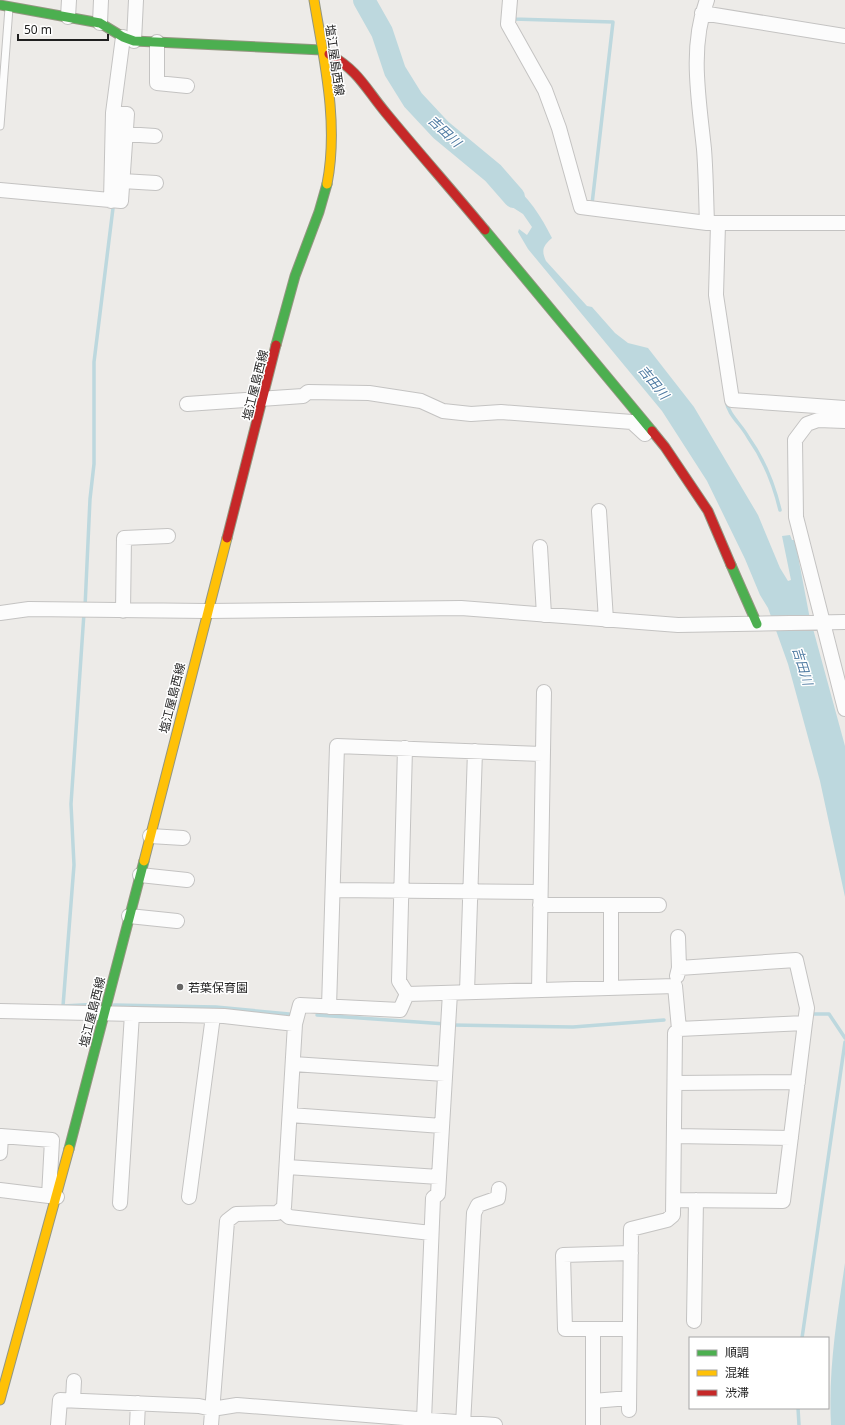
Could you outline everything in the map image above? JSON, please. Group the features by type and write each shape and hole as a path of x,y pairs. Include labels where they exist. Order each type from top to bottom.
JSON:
{"main road":[{"name":"塩江屋島西線","path":"0,1400 53,1196 106,1008 207,611 292,287 322,202 331,158 331,129 328,85 314,0"},
{"path":"5,5 27,4 68,17 100,23 128,38 157,42 322,50 343,62 360,77 384,112 457,196 665,447 708,511 761,624"}],"street":[{"path":"68,17 69,0"},
{"path":"100,23 101,0"},
{"path":"110,201 113,113 136,0"},
{"path":"510,0 508,24 545,90 559,128 581,206 713,223 845,223"},
{"path":"707,0 702,13 696,60 705,159 713,223 716,295 732,400 845,408"},
{"path":"702,13 845,36"},
{"path":"157,42 156,83 187,86"},
{"path":"0,190 121,201 127,114 113,113"},
{"path":"125,134 155,136"},
{"path":"122,181 156,183"},
{"path":"187,404 251,401 264,398 303,396 308,392 370,393 421,402 443,411 471,414 500,412 628,421 632,422 658,446 665,447"},
{"path":"845,421 818,420 807,424 795,440 796,517 818,622 845,709"},
{"path":"599,510 606,620"},
{"path":"123,611 124,538 168,536"},
{"path":"540,547 544,615"},
{"path":"0,613 29,609 85,611 207,611 461,608 678,625 845,622"},
{"path":"539,990 544,692"},
{"path":"329,1007 338,746 542,754"},
{"path":"405,748 399,981 407,994"},
{"path":"467,992 475,751"},
{"path":"150,836 183,838"},
{"path":"140,875 188,880"},
{"path":"333,890 471,891 611,905 659,905"},
{"path":"611,905 611,988"},
{"path":"129,916 177,921"},
{"path":"678,937 679,968 675,986 679,1029"},
{"path":"674,1200 783,1201 807,1008 796,960 679,968"},
{"path":"407,994 675,986"},
{"path":"424,1420 433,1198 438,1194 450,993"},
{"path":"210,1425 227,1221 236,1214 277,1213 284,1207 295,1024 300,1005 400,1010 407,994"},
{"path":"0,1011 54,1011 106,1008 132,1014 213,1016 295,1024"},
{"path":"120,1203 132,1014"},
{"path":"189,1196 213,1016"},
{"path":"593,1400 629,1404 631,1229 667,1220 673,1215 675,1033 679,1029 805,1023"},
{"path":"293,1064 445,1074"},
{"path":"675,1083 798,1082"},
{"path":"290,1115 442,1126"},
{"path":"0,1153 1,1136 52,1140 53,1196 0,1190"},
{"path":"674,1136 791,1138"},
{"path":"287,1167 439,1177"},
{"path":"463,1424 474,1213 478,1205 498,1198 499,1188"},
{"path":"694,1321 696,1200"},
{"path":"280,1210 289,1217 431,1233"},
{"path":"630,1329 565,1329 563,1255 631,1254"},
{"path":"593,1425 594,1329"},
{"path":"73,1400 74,1381"},
{"path":"58,1425 60,1400 73,1400 199,1406 212,1409 237,1405 463,1424 495,1425"},
{"path":"137,1425 138,1404"}],"lane":[{"path":"0,126 5,5"}],"water":[{"path":"495,175 513,185 529,201 542,219 552,238 547,243 543,251 546,261 587,306 592,307 615,333 628,343 648,348 694,407 758,515 780,568 788,581 791,580 782,536 790,535 792,540 795,540 809,614 845,746 845,897 820,781 788,664 768,608 760,595 745,559 707,481 662,411 528,249 518,232 519,229 527,235 532,227 523,214 512,207 503,193"},
{"path":"845,1263 845,1425 831,1425 830,1405 832,1364"}],"waterway":[{"name":"吉田川","path":"364,0 382,32 395,71 413,100 441,130 493,173 514,197"},
{"path":"513,17 513,19 613,22 592,204"},
{"path":"85,607 90,499 94,464 94,362 113,208"},
{"path":"726,400 729,410 745,432 763,463 775,491 780,510"},
{"path":"84,613 71,804 74,865 63,1006 100,1004"},
{"path":"114,1005 216,1007 289,1014"},
{"path":"814,1014 829,1014 845,1038"},
{"path":"317,1015 446,1024"},
{"path":"452,1025 573,1027 664,1020"},
{"path":"802,1337 845,1042"},
{"path":"798,1409 799,1425"}],"traffic: fast":[{"path":"0,5 100,23 123,37 134,41 322,50 329,54"},
{"path":"276,345 295,276 319,212 327,184"},
{"path":"485,230 652,431"},
{"path":"731,565 757,624"},
{"path":"69,1149 144,861"}],"traffic: slow":[{"path":"314,0 326,69 331,115 330,161 327,184"},
{"path":"144,861 227,538"},
{"path":"0,1400 69,1149"}],"traffic: jam":[{"path":"329,54 348,67 355,74 398,128 485,230"},
{"path":"227,538 276,345"},
{"path":"652,431 665,447 708,511 731,565"}],"place":[{"name":"若葉保育園","path":"180,987"}]}
